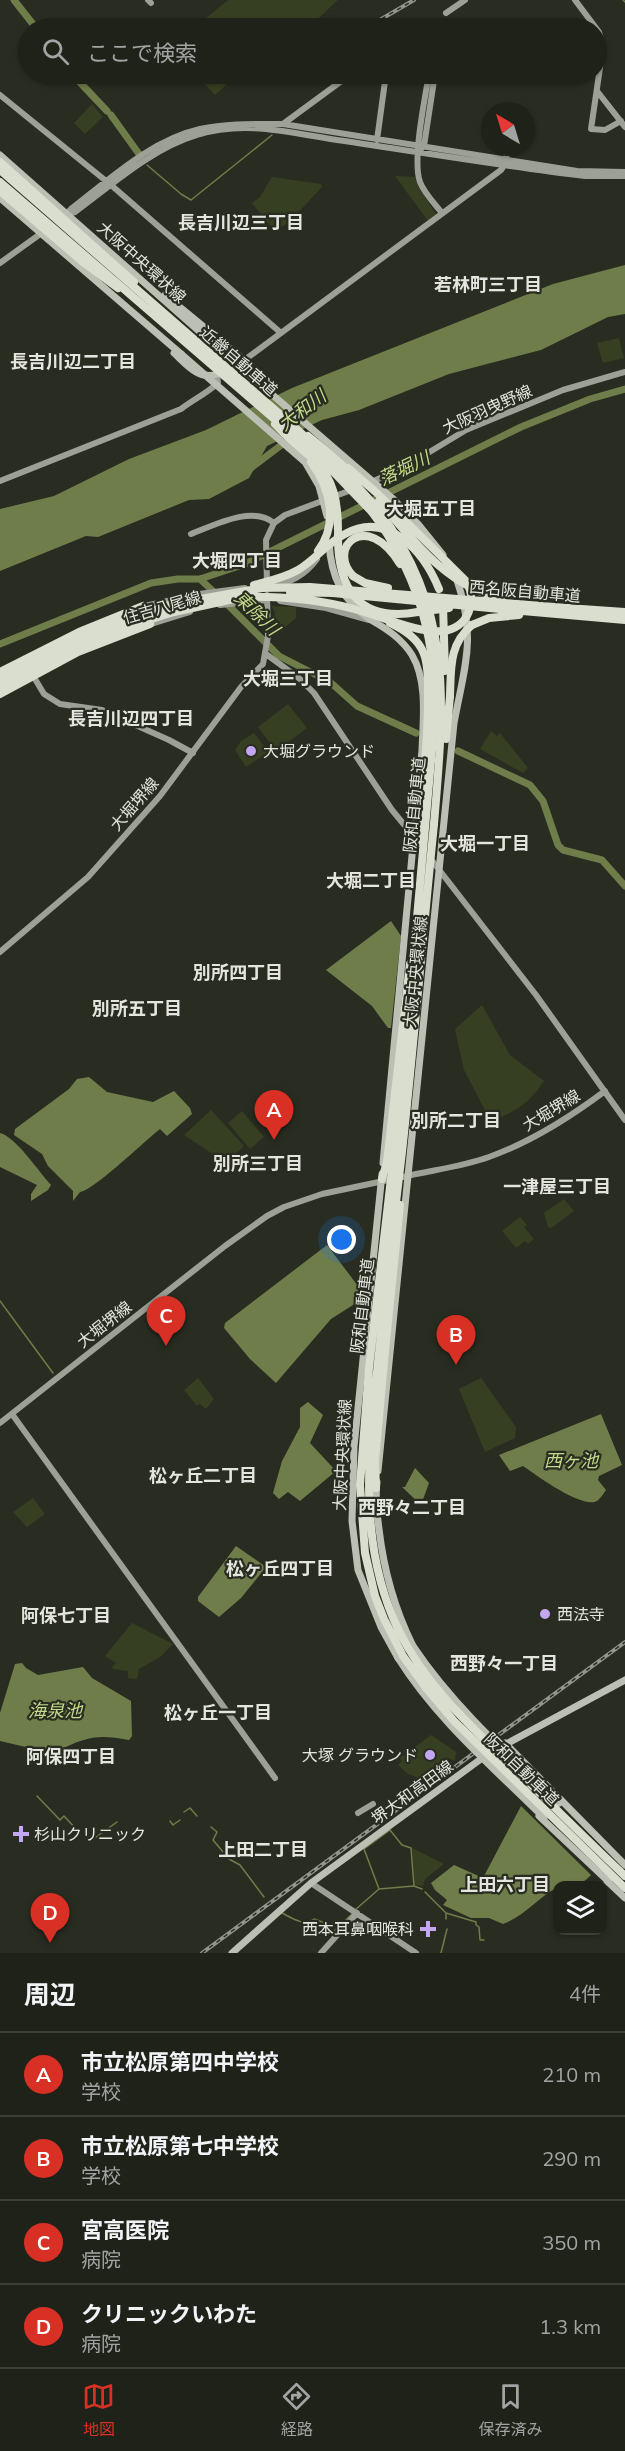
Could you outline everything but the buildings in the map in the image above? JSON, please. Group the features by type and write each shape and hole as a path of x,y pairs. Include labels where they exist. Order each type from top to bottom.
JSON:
{"highway":[{"path":"0,162 76,228 197,342"},
{"name":"近畿自動車道","path":"0,170 350,478 403,547 422,602"},
{"name":"近畿自動車道","path":"0,182 332,469 375,510"},
{"path":"0,191 83,262 152,314"},
{"path":"212,366 316,461 326,474 335,495 340,569 355,597 366,606 385,614 399,615 422,602"},
{"path":"239,600 295,597 337,605 436,632 460,625 470,612 472,602 470,590 462,576 348,468 290,423"},
{"path":"275,424 313,464 329,501 330,518 325,540 300,569"},
{"path":"348,468 416,544 439,566 462,583 481,593 498,598 565,612"},
{"path":"0,679 67,644 121,621 172,604 278,579 300,569 346,533 362,527 380,527 399,536 414,548 439,589 445,624 442,708"},
{"path":"422,602 397,559 378,538 361,536 348,545 344,561 353,576 365,583 393,590 457,598"},
{"path":"212,595 262,588 292,587 422,602 446,608 487,608"},
{"path":"0,691 71,650 126,627 174,612 296,592 422,602"},
{"name":"西名阪自動車道","path":"422,602 457,598 625,620"},
{"name":"西名阪自動車道","path":"422,602 565,612 625,612"},
{"name":"阪和自動車道","path":"422,602 439,653 442,708 418,905 403,1075 373,1324 362,1448 360,1508 369,1576 393,1637 414,1673 441,1707 625,1888"},
{"name":"阪和自動車道","path":"422,602 433,657 438,728 434,824 377,1368 369,1477 370,1530 383,1592 410,1651 444,1699 625,1876"},
{"path":"337,605 383,620 406,632 419,645 425,656 428,722 421,813 418,905"},
{"path":"0,671 54,644 143,606"},
{"path":"434,824 449,714 451,662 457,641 472,625 484,619 508,615 565,612"},
{"path":"0,691 52,665 150,624"},
{"path":"382,1180 387,1162 404,1006 417,915"},
{"path":"376,1488 375,1461 400,1216 400,1164"}],"main road":[{"name":"大阪中央環状線","path":"0,155 393,499 426,533 451,567 460,589 466,614 468,658 454,723 376,1488 378,1522 394,1606 413,1646 434,1677 462,1709 625,1865"},
{"name":"大阪中央環状線","path":"0,198 305,462 322,492 328,524 330,563 336,582 354,606 406,647 415,662 420,679 422,741 382,1180 354,1447 352,1521 358,1570 381,1627 398,1658 441,1715 625,1898"},
{"path":"118,259 131,265 244,360"},
{"path":"98,283 112,300 198,374 211,376 217,374"},
{"name":"堺大和高田線","path":"232,1953 311,1883 479,1760 505,1743 625,1680"},
{"path":"505,1743 625,1865"},
{"path":"479,1760 609,1882"}],"street":[{"path":"446,13 465,0"},
{"path":"574,0 589,18"},
{"path":"283,124 337,84"},
{"path":"376,140 384,84"},
{"path":"428,84 418,170 420,182 442,213"},
{"path":"421,148 433,84"},
{"path":"597,91 623,124 605,130 591,129 598,84"},
{"path":"0,95 109,184 281,333"},
{"path":"0,263 158,147 199,129 248,123 283,124 505,162 625,174"},
{"path":"109,184 164,149 199,134 231,128 280,129 335,140 421,148"},
{"path":"0,481 181,409 215,386 218,383 217,374 244,360 501,170 506,156"},
{"name":"大阪羽曳野線","path":"274,523 285,514 384,477 466,430 563,390 625,372"},
{"path":"191,534 227,521 249,517 265,516 274,523 268,533 265,547 268,600"},
{"name":"住吉八尾線","path":"0,671 88,626 143,606 223,590 287,582 308,570 322,549 328,524"},
{"name":"住吉八尾線","path":"0,691 83,648 126,630 239,600 268,600 326,608 378,624"},
{"name":"大堀堺線","path":"0,952 88,877 160,796 241,687 263,664 268,636 268,600"},
{"name":"大堀堺線","path":"0,1423 233,1240 267,1216 284,1207 322,1194 471,1162 515,1146 559,1124 605,1091 536,995 392,810 314,693 266,652"},
{"path":"35,679 44,694 60,704 102,710 169,740 192,753"},
{"path":"605,1091 625,1120"},
{"path":"12,1414 275,1778"},
{"path":"358,1813 373,1803"},
{"path":"311,1883 416,1953"},
{"path":"321,1953 355,1912"}],"shaded area":[{"path":"228,0 338,0 319,18 206,18"},
{"path":"205,84 227,84 215,95"},
{"path":"92,104 103,117 85,134 74,123"},
{"path":"395,176 415,177 419,188 436,214 428,221"},
{"path":"272,177 321,184 322,187 291,220 275,232 252,203 260,197"},
{"path":"619,338 624,358 603,363 597,343"},
{"path":"271,606 296,607 296,618 275,636 272,631 275,612"},
{"path":"288,704 307,728 276,751 258,727"},
{"path":"491,731 497,736 500,733 528,768 523,773 480,749"},
{"name":"大堀グラウンド","path":"254,733 268,752 246,767 235,750 241,741"},
{"path":"482,1005 510,1055 544,1081 521,1106 490,1120 464,1070 455,1029"},
{"path":"211,1110 244,1146 226,1163 184,1135"},
{"path":"242,1111 264,1137 250,1149 228,1123"},
{"path":"564,1199 574,1211 551,1228 548,1227 544,1213"},
{"path":"520,1217 527,1225 524,1227 534,1239 528,1244 525,1241 516,1248 502,1231"},
{"path":"198,1378 214,1399 206,1409 200,1404 197,1406 184,1390"},
{"path":"481,1378 516,1427 515,1438 485,1452 459,1389"},
{"path":"33,1498 45,1514 27,1527 13,1512"},
{"path":"132,1623 173,1644 160,1657 139,1669 137,1679 128,1678 128,1671 113,1669 116,1663 105,1656"},
{"name":"大塚 グラウンド","path":"431,1735 456,1752 455,1761 448,1758 438,1769 421,1779 408,1774 398,1765 402,1761 400,1758"},
{"path":"412,1848 444,1864 425,1879 423,1886 415,1885"}],"water":[{"path":"625,265 625,314 608,317 541,350 449,374 359,410 322,420 267,446 249,478 209,499 189,500 98,537 86,536 0,571 0,509 54,496 129,459 206,430 292,388 553,284"},
{"path":"391,921 401,936 391,1028 388,1028 372,1006 326,970"},
{"path":"89,1077 107,1092 153,1102 174,1091 190,1108 192,1114 167,1136 160,1129 107,1175 80,1192 73,1201 73,1191 48,1166 42,1154 14,1135 15,1129 69,1089 77,1079"},
{"path":"0,1133 20,1148 51,1185 48,1190 31,1201 31,1194 37,1185 0,1167"},
{"path":"327,1245 364,1294 364,1298 331,1319 276,1383 250,1359 224,1328 225,1323"},
{"path":"308,1402 323,1415 310,1443 336,1471 300,1501 288,1492 279,1499 273,1493 282,1461 300,1427 300,1408"},
{"name":"西ヶ池","path":"601,1414 622,1465 599,1476 598,1480 606,1490 597,1501 590,1502 570,1496 523,1466 510,1471 499,1455"},
{"path":"415,1468 429,1483 421,1505 402,1487 405,1487"},
{"path":"236,1546 266,1567 241,1598 219,1617 198,1601 198,1597"},
{"name":"海泉池","path":"22,1663 38,1675 83,1667 92,1678 131,1701 132,1736 129,1740 108,1737 92,1738 58,1751 54,1748 30,1748 0,1741 0,1713 15,1664"},
{"path":"521,1806 591,1875 584,1881 553,1881 553,1890 511,1921 503,1924 489,1918 471,1918 443,1905 447,1900 435,1890 431,1883 454,1865 483,1878"}],"waterway":[{"path":"14,0 28,18"},
{"path":"81,84 107,111"},
{"path":"111,115 139,154"},
{"path":"147,165 191,200 272,135"},
{"name":"落堀川","path":"0,644 151,583 200,579 245,564 521,427 590,399 625,389"},
{"name":"大和川","path":"251,468 288,440"},
{"name":"東除川","path":"200,579 216,594"},
{"name":"東除川","path":"224,601 279,656 330,682 357,706 416,733"},
{"name":"東除川","path":"458,751 530,785 543,801 558,845 563,850 602,860 625,886"},
{"path":"0,1301 53,1373"},
{"path":"37,1796 60,1820 64,1816 78,1831"},
{"path":"184,1812 190,1808 197,1816"},
{"path":"375,1816 383,1817"},
{"path":"170,1821 173,1825 180,1820"},
{"path":"92,1840 117,1822"},
{"path":"211,1827 217,1832 213,1840 229,1859 240,1865 264,1897"},
{"path":"379,1889 364,1849 390,1830 402,1845 411,1848 414,1886 422,1889"},
{"path":"355,1910 379,1889 414,1886"},
{"path":"425,1892 446,1913 446,1919"},
{"path":"282,1913 302,1922 314,1919 325,1923 333,1932 352,1914"},
{"path":"446,1913 476,1922 479,1927 480,1940 484,1940"},
{"path":"441,1953 447,1929"}],"railway":[{"path":"383,18 414,0"},
{"path":"202,1953 625,1642"}],"place":[{"name":"大堀グラウンド","path":"251,751"},
{"name":"市立松原第四中学校","path":"274,1140"},
{"name":"宮高医院","path":"166,1346"},
{"name":"市立松原第七中学校","path":"456,1365"},
{"name":"西法寺","path":"545,1614"},
{"name":"大塚 グラウンド","path":"430,1755"},
{"name":"杉山クリニック","path":"21,1834"},
{"name":"西本耳鼻咽喉科","path":"428,1929"},
{"name":"クリニックいわた","path":"50,1943"}],"district":[{"name":"長吉川辺三丁目","path":"241,222"},
{"name":"若林町三丁目","path":"488,284"},
{"name":"長吉川辺二丁目","path":"73,361"},
{"name":"大堀五丁目","path":"431,508"},
{"name":"大堀四丁目","path":"237,560"},
{"name":"大堀三丁目","path":"288,678"},
{"name":"長吉川辺四丁目","path":"131,718"},
{"name":"大堀一丁目","path":"485,843"},
{"name":"大堀二丁目","path":"371,880"},
{"name":"別所四丁目","path":"238,972"},
{"name":"別所五丁目","path":"137,1008"},
{"name":"別所二丁目","path":"456,1120"},
{"name":"別所三丁目","path":"258,1163"},
{"name":"一津屋三丁目","path":"557,1186"},
{"name":"松ヶ丘二丁目","path":"203,1475"},
{"name":"西野々二丁目","path":"412,1507"},
{"name":"松ヶ丘四丁目","path":"280,1568"},
{"name":"阿保七丁目","path":"66,1615"},
{"name":"西野々一丁目","path":"504,1663"},
{"name":"松ヶ丘一丁目","path":"218,1712"},
{"name":"阿保四丁目","path":"71,1756"},
{"name":"上田二丁目","path":"263,1849"},
{"name":"上田六丁目","path":"505,1884"}]}
